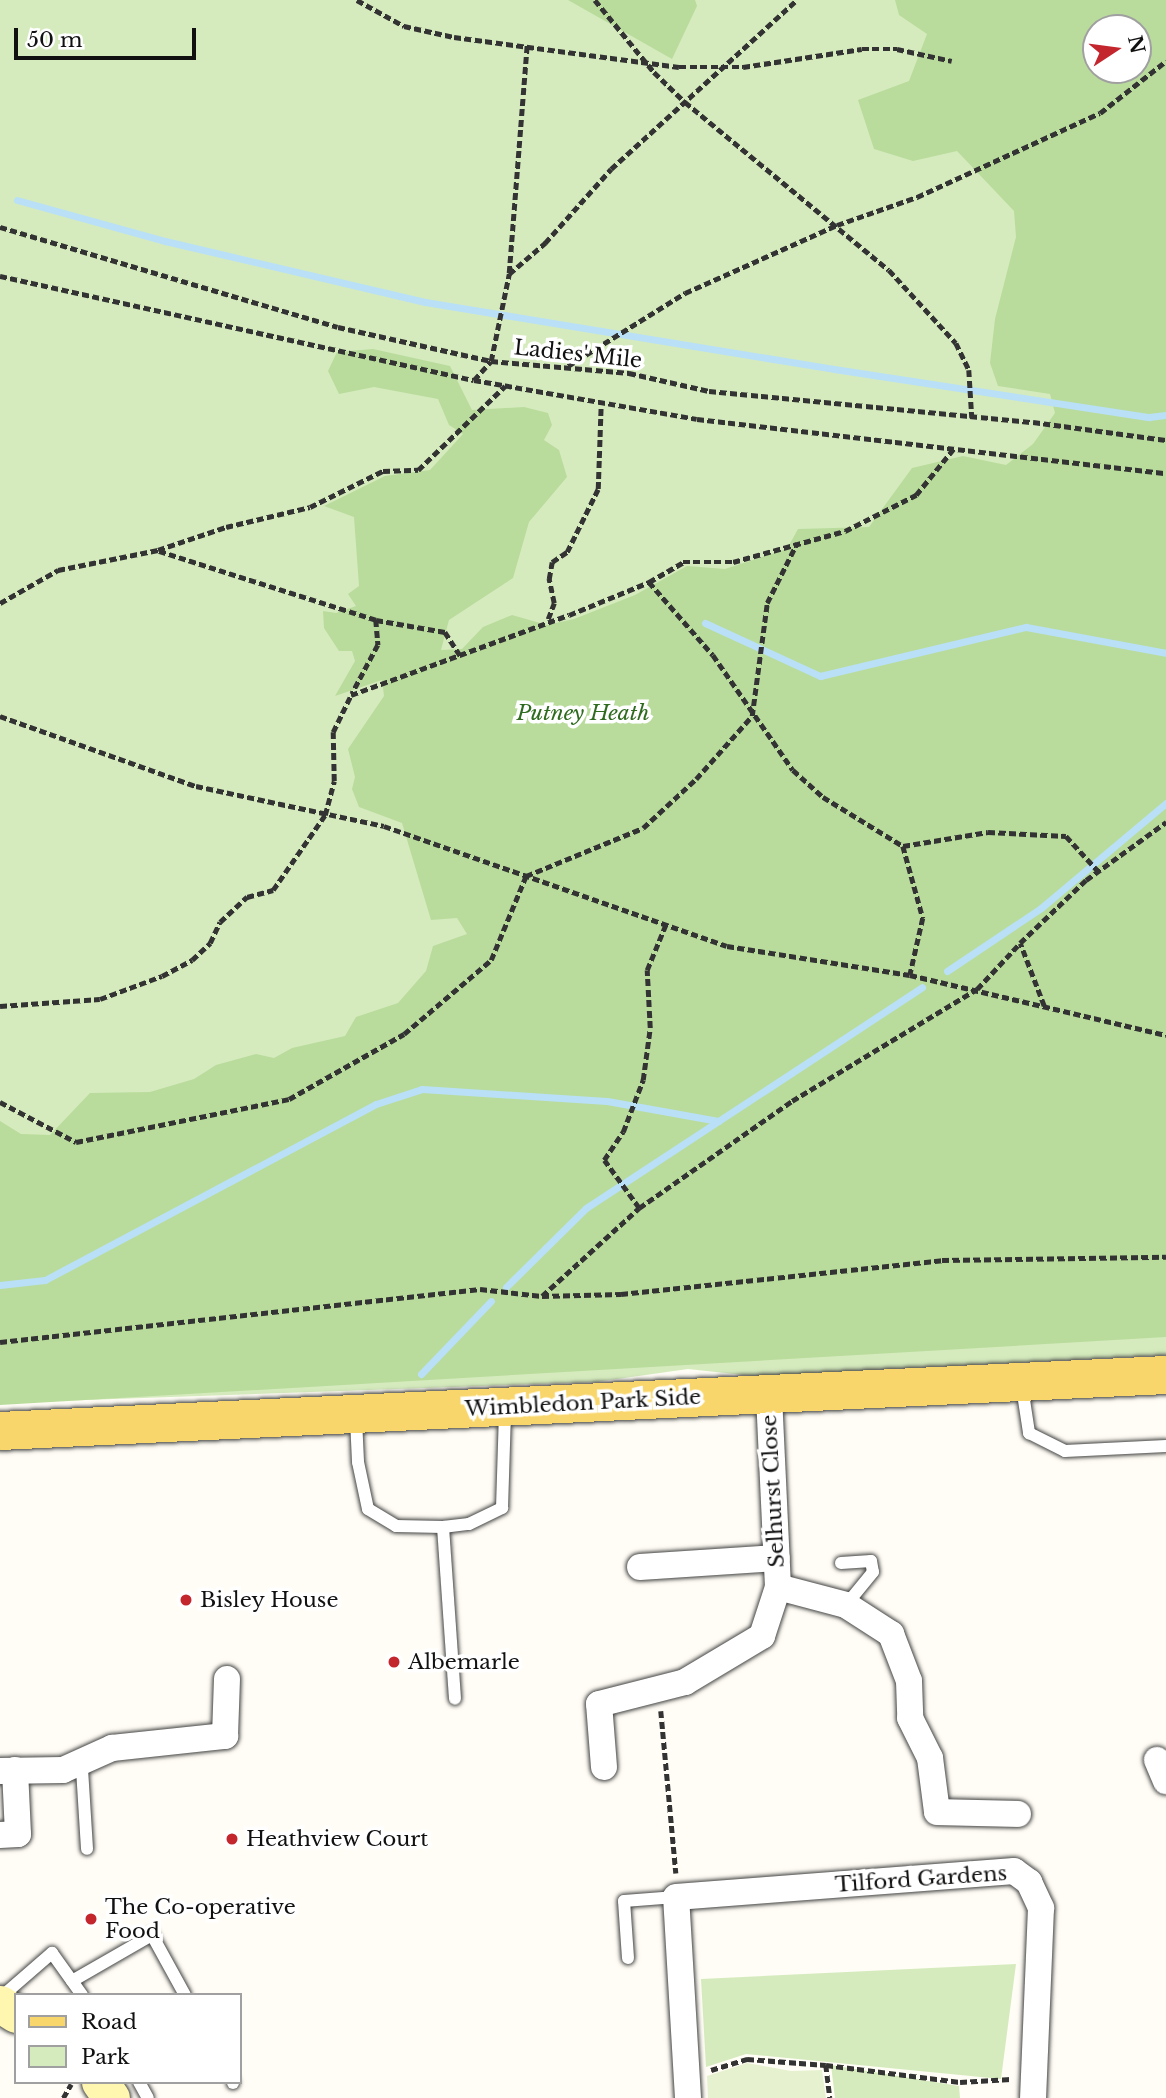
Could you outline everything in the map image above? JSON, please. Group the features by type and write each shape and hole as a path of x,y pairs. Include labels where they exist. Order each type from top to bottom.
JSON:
{"main road":[{"name":"Wimbledon Park Side","path":"0,1431 1166,1375"}],"street":[{"name":"Selhurst Close","path":"604,1767 599,1703 660,1690 725,1662 762,1636 778,1587 769,1395"},
{"path":"640,1567 777,1558"},
{"name":"Selhurst Close","path":"778,1587 846,1605 891,1634 909,1681 910,1718 930,1758 937,1812 1018,1814"},
{"path":"0,1835 18,1834 7,1771 63,1770 112,1748 225,1737 227,1679"},
{"name":"Tilford Gardens","path":"680,1897 1014,1871 1029,1882 1041,1908 1032,2088"},
{"path":"680,1897 688,2086"}],"lane":[{"path":"1022,1382 1028,1433 1066,1451 1166,1446"},
{"path":"356,1413 358,1462 368,1509 396,1526 443,1527 468,1524 502,1508 507,1463 505,1406"},
{"path":"443,1527 455,1699"},
{"path":"841,1563 871,1561 873,1572 846,1605"},
{"path":"76,1764 82,1769 87,1849"},
{"path":"628,1958 624,1901 680,1897"},
{"path":"72,1981 152,1935 184,1993"},
{"path":"0,1998 52,1953 81,1993"}],"path":[{"path":"357,0 404,26 645,62 723,69 862,49 897,49 952,61"},
{"path":"595,0 645,62 685,102 889,270 956,343 969,370 972,418"},
{"path":"509,274 545,243 611,169 797,0"},
{"path":"474,380 491,360 509,274 527,45"},
{"path":"567,366 685,293 837,225 917,197 1100,113 1166,61"},
{"name":"Ladies' Mile","path":"0,227 338,327 491,360 629,373 709,391 1166,440"},
{"path":"0,276 474,380 697,419 1166,473"},
{"path":"0,603 58,570 158,550 226,527 310,507 383,471 418,470 506,386"},
{"path":"548,619 554,603 549,579 552,562 567,552 598,489 601,402"},
{"path":"351,695 461,657 548,619 569,615 649,582 683,562 733,562 798,541 845,531 916,495 955,447"},
{"path":"0,1102 76,1142 289,1099 404,1034 491,960 526,876 643,828 696,779 752,716 767,603 798,541"},
{"path":"158,550 376,620 445,632 461,657"},
{"path":"649,582 713,655 752,716 793,770 823,797 902,846 988,832 1066,836 1099,872"},
{"path":"0,1006 100,999 192,960 210,943 220,922 247,897 273,890 325,815 334,781 333,732 378,645 376,620"},
{"path":"0,716 195,786 384,827 727,946 910,975 1166,1035"},
{"path":"542,1296 639,1208 792,1101 977,989 1020,943 1099,872 1166,822"},
{"path":"902,846 923,918 910,975"},
{"path":"639,1208 604,1160 623,1132 643,1080 650,1028 647,970 666,925"},
{"path":"1020,943 1044,1007"},
{"path":"0,1342 480,1289 542,1296 621,1293 942,1260 1166,1257"},
{"path":"660,1690 674,1870 680,1897"},
{"path":"688,2086 747,2059 1032,2088"},
{"path":"826,2065 830,2098"}],"green space":[{"name":"Putney Heath","path":"0,0 1166,0 1166,1355 753,1376 688,1369 596,1382 0,1403"},
{"path":"568,0 695,0 697,6 672,59"},
{"path":"895,0 1166,0 1166,1337 0,1405 0,1121 21,1134 50,1135 90,1093 150,1092 194,1079 216,1065 256,1054 274,1058 292,1048 345,1036 356,1017 398,1003 426,971 433,946 467,934 457,918 431,920 402,823 359,807 352,789 355,777 348,749 384,696 382,680 335,696 355,661 352,651 339,651 324,628 323,611 336,613 356,606 348,594 359,586 354,517 324,506 385,476 430,470 463,434 449,425 438,399 374,387 339,394 328,371 337,352 373,349 450,366 472,410 524,407 548,413 552,425 544,440 559,450 567,477 529,522 513,578 449,620 441,650 462,649 483,627 512,615 547,625 574,619 635,595 687,566 725,569 787,549 798,529 869,527 912,468 963,456 1006,465 1033,444 1055,413 1050,394 998,386 990,363 995,319 1016,237 1014,211 957,151 913,161 874,149 858,100 909,81 927,34 899,15"},
{"path":"1016,1964 1001,2079 746,2054 706,2067 701,1979"},
{"path":"747,2063 791,2071 822,2070 826,2098 708,2098 707,2076"},
{"path":"831,2065 959,2086 960,2098 835,2098"}],"waterway":[{"path":"17,200 165,241 425,302 834,369 1149,417 1166,415"},
{"path":"705,623 820,676 1026,627 1166,653"},
{"path":"947,971 1041,908 1166,803"},
{"path":"506,1287 586,1208 922,987"},
{"path":"0,1285 45,1280 376,1104 422,1089 607,1101 718,1121"},
{"path":"421,1374 491,1301"}],"place":[{"name":"Bisley House","path":"186,1600"},
{"name":"Albemarle","path":"394,1662"},
{"name":"Heathview Court","path":"232,1839"},
{"name":"The Co-operative Food","path":"91,1919"}]}
